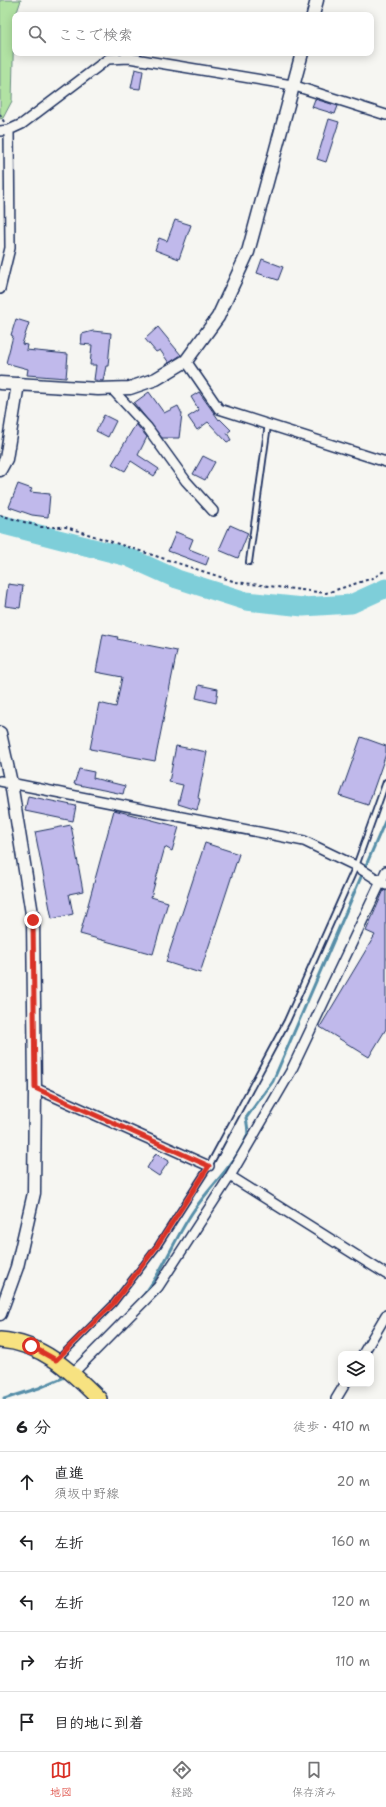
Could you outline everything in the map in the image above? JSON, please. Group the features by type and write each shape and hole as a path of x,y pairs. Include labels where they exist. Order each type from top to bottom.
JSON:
{"main road":[{"path":"0,1340 31,1346 56,1360 99,1399"}],"street":[{"path":"314,12 317,0"},
{"path":"0,383 130,388 156,379 186,361 218,317 248,252 301,56"},
{"path":"0,289 10,248 4,131 22,124 108,59 129,58 292,85 386,115"},
{"path":"186,361 219,409 386,462"},
{"path":"0,470 6,459 18,384"},
{"path":"111,388 147,427 186,481 214,511"},
{"path":"0,733 5,782 33,920 35,1088 34,1193 17,1267 0,1314"},
{"path":"5,782 304,841 356,866 382,882"},
{"path":"72,1374 158,1287 230,1176 291,1071 386,871"},
{"path":"35,1088 209,1166"},
{"path":"230,1176 386,1274"},
{"path":"365,1351 386,1315"},
{"path":"336,1399 343,1387"}],"lane":[{"path":"249,562 268,424"},
{"path":"56,1360 113,1304 157,1246 209,1166 287,1021 356,866 386,782"}],"path":[{"path":"0,515 41,526 66,527 236,582 326,593 373,578 386,570"}],"green space":[{"path":"0,0 21,0 17,12 12,12 12,101 3,118 0,119"}],"building":[{"path":"135,69 143,71 140,89 131,88"},
{"path":"315,99 338,106 335,114 312,107"},
{"path":"329,119 339,122 326,162 317,159"},
{"path":"175,220 191,225 179,259 155,250 159,238 167,241"},
{"path":"262,259 283,267 278,280 257,273"},
{"path":"16,319 29,323 22,344 27,345 26,350 68,354 66,378 27,375 28,369 6,363 13,336 11,335"},
{"path":"158,327 181,355 169,363 160,350 156,352 145,339"},
{"path":"93,331 111,333 108,366 106,366 103,381 94,380 96,365 90,365 92,345 81,344 82,334"},
{"path":"149,392 164,413 178,406 182,414 179,438 162,438 134,403"},
{"path":"199,392 219,420 220,419 231,430 227,433 231,440 227,442 208,422 197,430 188,417 199,410 191,397"},
{"path":"104,415 116,421 108,437 96,431"},
{"path":"136,424 147,437 138,455 159,469 154,476 131,461 125,471 112,464"},
{"path":"203,456 215,462 205,480 193,474"},
{"path":"18,484 32,489 30,492 50,494 48,517 32,515 9,507"},
{"path":"230,525 248,533 238,558 219,550"},
{"path":"176,532 193,539 189,549 209,557 206,565 168,551"},
{"path":"8,584 23,586 20,608 5,606"},
{"path":"103,634 118,637 117,639 177,651 155,761 90,749 99,703 116,707 122,677 96,672"},
{"path":"199,685 218,689 216,703 196,698"},
{"path":"361,737 386,746 386,754 368,805 340,796"},
{"path":"176,746 207,752 197,810 178,804 183,785 169,782"},
{"path":"79,769 94,772 93,778 125,786 123,794 74,784"},
{"path":"28,796 76,806 73,821 25,811"},
{"path":"114,810 179,827 172,851 165,847 151,897 168,902 153,954 80,934"},
{"path":"71,825 83,891 69,894 73,914 52,919 35,832"},
{"path":"205,843 239,854 200,973 166,962"},
{"path":"384,890 386,891 386,1029 369,1057 320,1027 375,935 366,931"},
{"path":"156,1153 169,1161 159,1176 147,1168"}],"waterway":[{"path":"0,524 128,557 177,579 246,601 303,607 351,604 386,588"},
{"path":"139,1301 161,1268 194,1210 229,1166 242,1146 248,1134 246,1118 273,1081 386,819"},
{"path":"4,1399 39,1388 67,1376"}],"route":[{"path":"31,1346 56,1360 113,1304 157,1246 209,1166 35,1088 33,920"}]}
